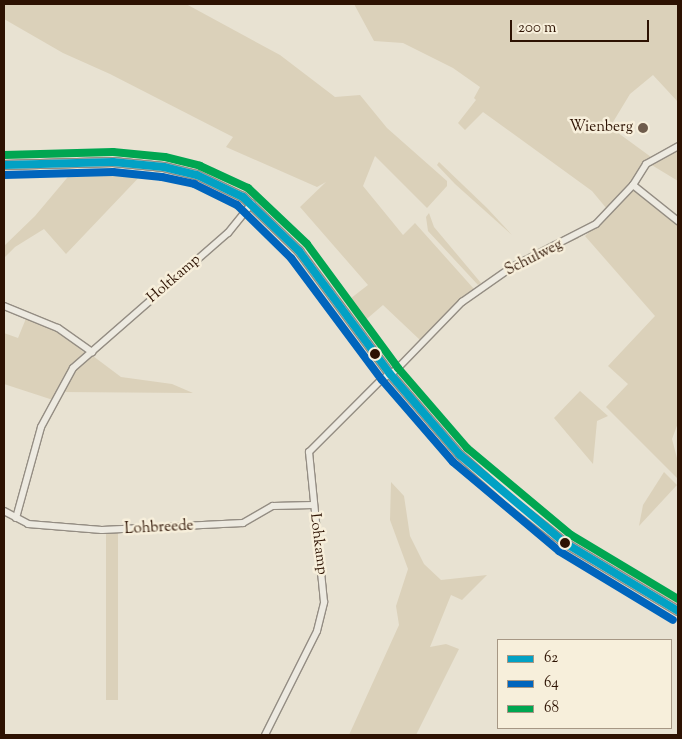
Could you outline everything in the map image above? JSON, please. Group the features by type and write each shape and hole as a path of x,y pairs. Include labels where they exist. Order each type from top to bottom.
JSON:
{"main road":[{"path":"4,165 113,162 164,167 198,175 252,203 299,251 390,374 443,436 508,498 590,560 678,611"}],"street":[{"name":"Schulweg","path":"390,374 462,302 512,267 584,233 596,224 633,185 653,158 678,146"},
{"path":"633,185 678,221"},
{"name":"Holtkamp","path":"16,518 45,419 73,368 228,233 252,203"},
{"path":"4,306 58,328 92,352"},
{"name":"Lohkamp","path":"265,735 320,623 324,593 313,505 309,452 390,374"},
{"name":"Lohbreede","path":"4,511 16,518 36,525 102,530 243,523 273,506 313,505"}],"shaded area":[{"path":"4,4 186,4 280,55 335,97 360,95 387,128 447,181 447,186 427,208 375,156 363,186 403,235 415,223 474,289 420,340 383,305 362,323 346,302 368,285 300,207 326,182 317,187 226,147 233,137 110,74 63,53 4,19"},
{"path":"354,4 678,4 678,102 653,75 630,94 610,127 651,157 607,209 592,191 483,112 465,130 458,123 476,100 474,98 480,87 453,68 403,43 374,41"},
{"path":"678,148 678,181 650,164"},
{"path":"439,162 512,235 455,184 437,165"},
{"path":"145,171 66,254 44,229 15,247 4,258 4,246 35,216 72,172"},
{"path":"634,188 678,224 678,423 672,439 678,462 678,479 606,407 628,384 608,366 655,316 585,236"},
{"path":"429,213 434,227 481,283 478,285 428,231 426,217"},
{"path":"27,316 58,329 82,347 81,350 86,354 53,400 4,384 4,333 18,338"},
{"path":"93,356 121,377 172,384 193,393 62,392 75,370"},
{"path":"580,391 608,416 597,421 593,464 554,418"},
{"path":"664,472 677,485 639,526 643,505"},
{"path":"391,482 404,496 410,536 424,564 441,580 487,575 462,600 451,595 430,647 446,644 459,649 416,735 349,735 399,625 396,606 408,569 390,520"},
{"path":"106,532 118,532 118,700 106,700"},
{"path":"620,564 678,598 678,606 616,569"}],"waterway":[{"path":"567,242 578,237"},
{"path":"94,354 108,341"}],"transit line":[{"name":"68","path":"4,155 113,152 165,157 200,166 248,188 307,244 398,368 467,448 571,535 678,599"},
{"name":"62","path":"4,165 113,162 164,167 197,175 243,197 299,251 390,374 460,455 565,543 678,611"},
{"name":"64","path":"4,175 113,172 162,177 194,184 237,205 291,258 382,380 453,462 559,551 673,620"}],"place":[{"name":"Wienberg","path":"643,128"}]}
